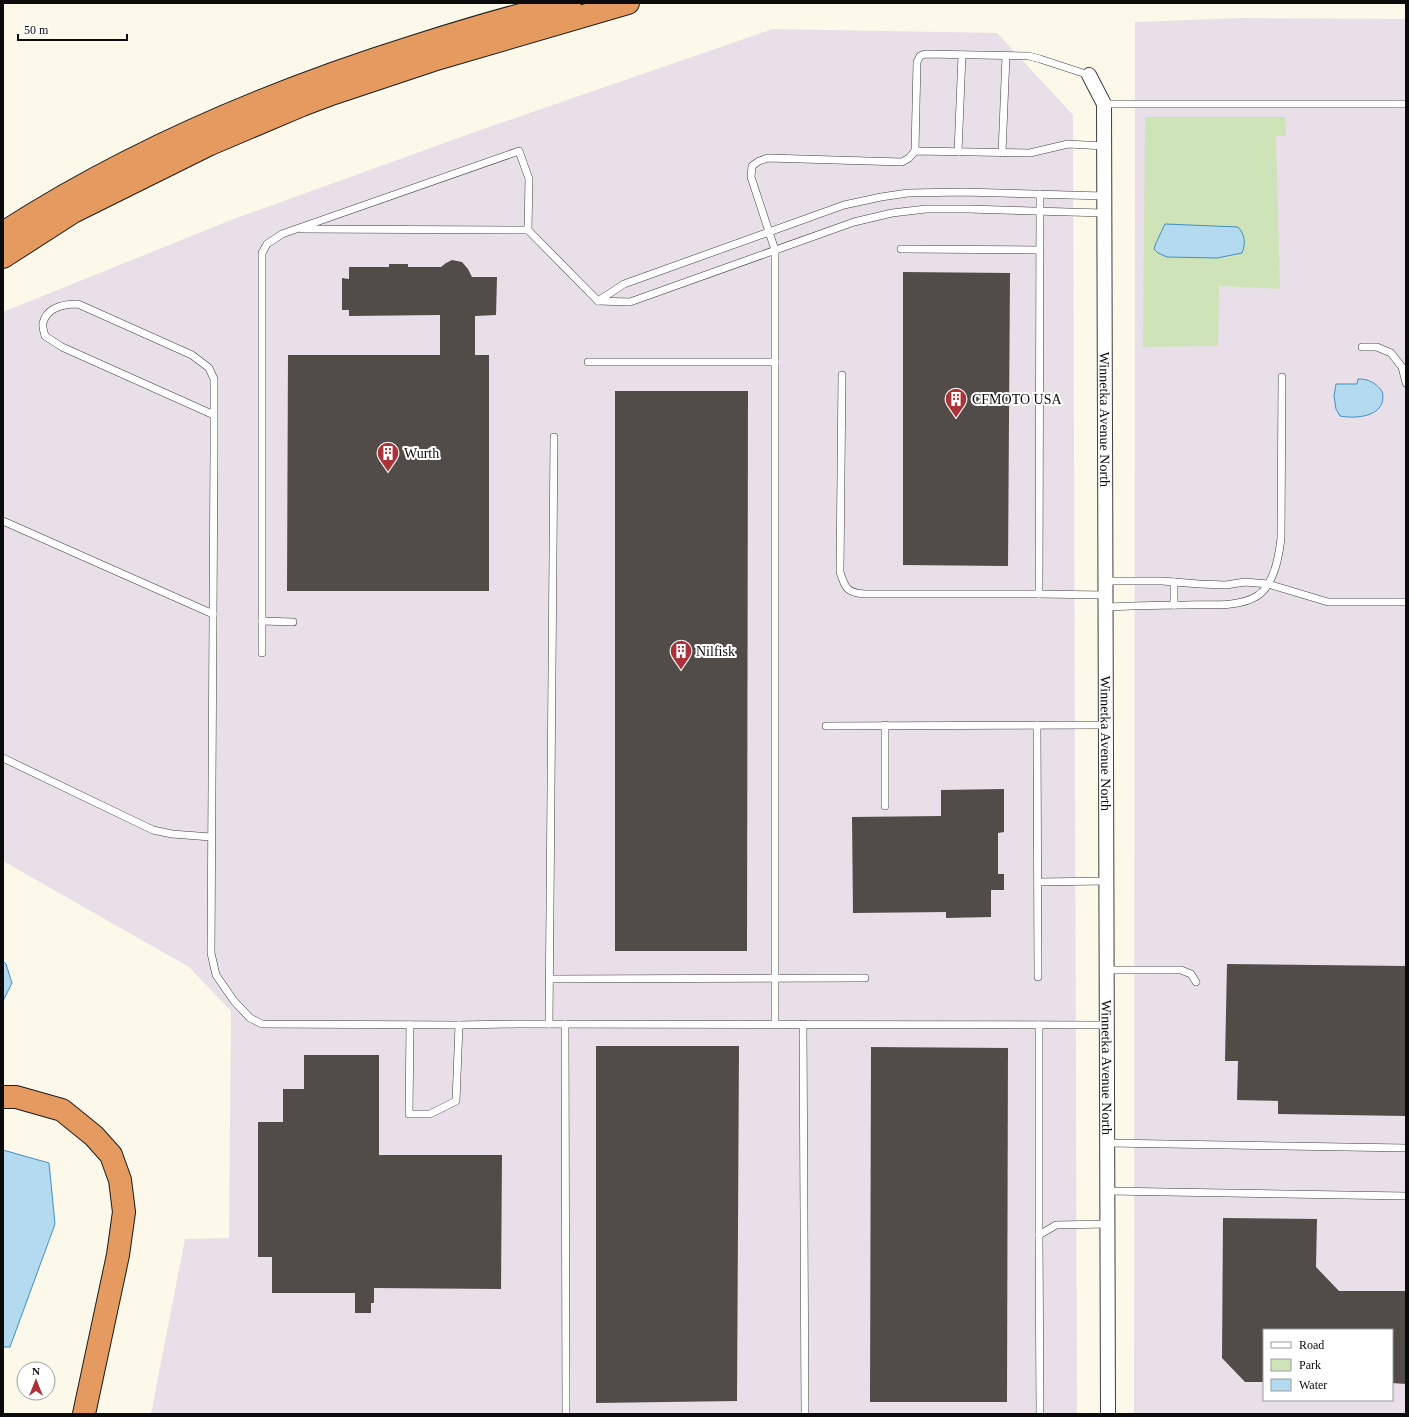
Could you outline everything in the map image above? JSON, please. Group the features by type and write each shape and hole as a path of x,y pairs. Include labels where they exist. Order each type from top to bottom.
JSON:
{"highway":[{"path":"3,233 33,214 116,168 169,142 306,83 449,35 570,3"},
{"path":"3,257 79,208 210,144 302,105 433,60 628,3"},
{"path":"3,1097 16,1097 62,1110 94,1136 112,1155 120,1180 124,1212 118,1255 84,1414"}],"street":[{"name":"Winnetka Avenue North","path":"1089,76 1104,104 1108,1414"}],"lane":[{"path":"775,1024 776,250 751,177 752,166 759,161 768,158 902,162 909,158 915,151 917,62 920,56 925,54 1029,56 1089,76"},
{"path":"958,152 962,54"},
{"path":"1002,153 1006,56"},
{"path":"1104,104 1406,104"},
{"path":"915,151 1030,153 1068,144 1104,146"},
{"path":"262,653 262,253 266,244 282,234 519,151 529,179 528,230"},
{"path":"598,301 624,284 844,205 901,194 963,192 1104,196"},
{"path":"1039,594 1040,194"},
{"path":"296,229 528,230 598,301 630,302 854,222 892,213 926,209 1104,213"},
{"path":"901,249 1039,250"},
{"path":"214,415 62,347 45,336 43,324 47,314 66,304 78,304 192,355 209,368 214,379 214,415 213,614 211,837 211,953 216,976 234,1001 250,1018 262,1024 1107,1025"},
{"path":"1362,347 1377,347 1390,353 1402,366 1406,383"},
{"path":"588,362 776,362"},
{"path":"842,375 840,572 844,586 854,594 1105,594 1174,605 1222,605 1242,602 1257,596 1268,584 1277,562 1281,538 1282,376"},
{"path":"549,1024 554,437"},
{"path":"3,522 213,614"},
{"path":"1105,594 1162,581 1226,585 1245,582 1268,584 1328,602 1406,602"},
{"path":"1174,582 1174,605"},
{"path":"262,621 293,622"},
{"path":"826,726 1106,724"},
{"path":"885,725 885,806"},
{"path":"1037,725 1038,977"},
{"path":"3,758 153,830 172,834 211,837"},
{"path":"1038,882 1106,881"},
{"path":"1106,970 1181,970 1191,974 1196,982"},
{"path":"550,979 865,978"},
{"path":"565,1024 566,1414"},
{"path":"803,1024 805,1414"},
{"path":"410,1025 409,1114 430,1114 456,1101 459,1025"},
{"path":"1039,1025 1040,1414"},
{"path":"1107,1143 1406,1148"},
{"path":"1107,1191 1406,1196"},
{"path":"1039,1235 1056,1225 1107,1224"}],"shaded area":[{"path":"1243,18 1406,19 1406,1414 1134,1414 1135,22"},
{"path":"773,29 997,33 1073,115 1077,1414 151,1414 185,1239 229,1238 231,1011 189,967 3,861 3,312 231,220 472,133"}],"green space":[{"path":"1145,117 1285,117 1286,136 1276,136 1280,289 1219,286 1218,346 1143,347"}],"water":[{"path":"1165,224 1238,227 1244,239 1242,253 1217,258 1167,257 1158,253 1154,249"},
{"path":"1358,379 1369,381 1380,388 1383,395 1382,404 1373,413 1360,417 1340,416 1336,409 1334,396 1336,384 1357,384"},
{"path":"3,961 6,964 12,983 3,1001"},
{"path":"3,1150 49,1163 55,1224 10,1347 3,1347"}],"building":[{"name":"Wurth","path":"452,260 462,262 472,277 497,277 496,315 475,316 475,355 489,355 489,591 287,591 288,355 440,355 440,315 349,316 349,310 342,310 342,278 349,279 349,267 389,267 389,264 408,264 408,267 441,267"},
{"name":"CFMOTO USA","path":"903,272 1010,273 1008,566 903,565"},
{"name":"Nilfisk","path":"615,391 748,391 747,951 615,951"},
{"path":"1004,789 1004,832 998,833 998,874 1004,874 1004,890 991,890 991,917 946,918 946,912 853,913 852,817 941,816 941,790"},
{"path":"1227,964 1406,966 1406,1116 1278,1114 1278,1101 1237,1100 1238,1061 1225,1061"},
{"path":"596,1046 739,1046 737,1401 596,1403"},
{"path":"871,1047 1008,1048 1007,1402 870,1402"},
{"path":"304,1055 379,1055 379,1155 502,1155 501,1289 374,1288 374,1303 371,1303 371,1313 355,1313 355,1293 272,1293 272,1257 258,1257 258,1122 283,1122 283,1089 304,1089"},
{"path":"1223,1218 1317,1219 1316,1267 1339,1291 1406,1291 1406,1384 1393,1383 1393,1329 1263,1329 1263,1382 1245,1382 1222,1358"}],"place":[{"name":"CFMOTO USA","path":"956,418"},
{"name":"Wurth","path":"388,472"},
{"name":"Nilfisk","path":"681,670"}]}
